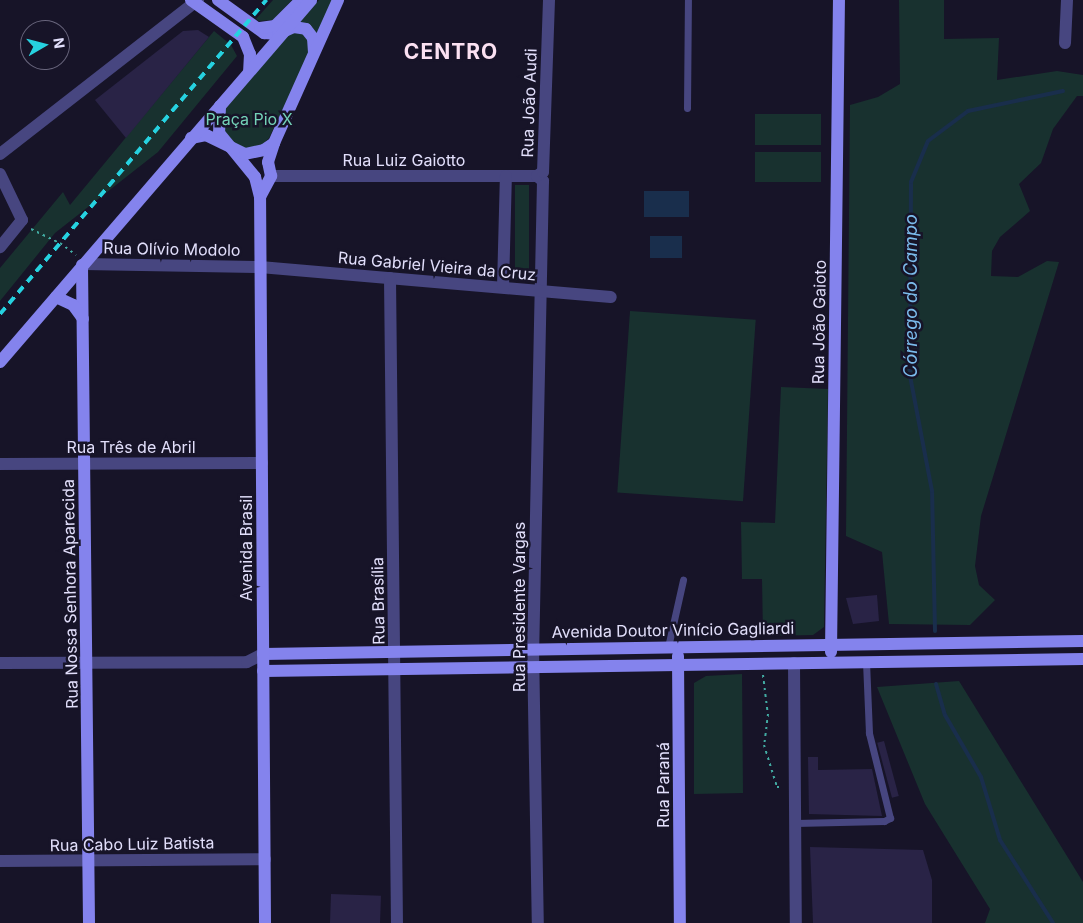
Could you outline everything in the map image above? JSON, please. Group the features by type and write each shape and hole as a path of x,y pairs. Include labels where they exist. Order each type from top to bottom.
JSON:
{"street":[{"path":"218,0 256,27 271,35 285,30 306,29 313,38 314,55"},
{"path":"256,27 266,29 275,26 301,0"},
{"path":"0,362 311,0"},
{"path":"271,176 268,162 274,143 338,0"},
{"name":"Rua João Audi","path":"540,291 543,181 537,176 543,172 549,0"},
{"name":"Rua João Gaioto","path":"832,644 839,0"},
{"path":"1065,44 1066,0"},
{"path":"0,154 195,1 243,37 250,54 249,71"},
{"path":"220,104 219,133 254,177 260,196"},
{"path":"192,138 206,135 233,150 255,153 274,143"},
{"path":"0,174 22,220 0,247"},
{"name":"Rua Luiz Gaiotto","path":"271,176 537,176"},
{"name":"Avenida Brasil","path":"265,923 260,196 271,176"},
{"path":"503,288 506,176"},
{"name":"Rua Olívio Modolo","path":"83,265 260,267"},
{"name":"Rua Nossa Senhora Aparecida","path":"83,265 88,923"},
{"name":"Rua Gabriel Vieira da Cruz","path":"260,267 611,297"},
{"name":"Rua Brasília","path":"390,278 397,923"},
{"name":"Rua Presidente Vargas","path":"538,923 533,648 540,291"},
{"path":"56,297 73,305 83,319"},
{"name":"Rua Três de Abril","path":"0,464 262,463"},
{"path":"247,662 263,671 1081,659 1081,641"},
{"name":"Avenida Doutor Vinício Gagliardi","path":"263,654 533,648 1081,641"},
{"path":"822,663 832,652 832,644"},
{"path":"796,923 794,656 804,645"},
{"name":"Rua Paraná","path":"673,646 678,665 680,923"},
{"path":"0,663 247,662 263,654"},
{"name":"Rua Cabo Luiz Batista","path":"0,861 265,859"}],"lane":[{"path":"687,108 688,0"},
{"path":"673,646 683,580"},
{"path":"795,823 884,821 890,818 869,732 866,662"}],"path":[{"path":"22,220 32,230 60,243 83,265"},
{"path":"764,664 762,688 768,714 765,752 777,787 795,787"}],"green space":[{"path":"273,0 292,0 273,20 259,21 256,19"},
{"name":"Praça Pio X","path":"319,0 335,0 269,138 263,144 247,149 233,143 223,129 226,105"},
{"path":"899,0 944,0 944,39 999,38 997,80 1057,71 1083,75 1083,96 1077,96 1053,129 1041,163 1019,184 1030,211 1000,237 992,251 991,276 1018,277 1047,261 1059,262 981,516 975,566 979,585 995,600 970,625 889,624 882,552 846,536 850,105 878,97 900,84"},
{"path":"214,31 231,45 237,56 158,152 55,233 0,301 0,268 63,192 70,205"},
{"path":"755,114 821,114 821,145 755,145"},
{"path":"755,152 821,152 821,182 755,182"},
{"path":"515,185 529,185 529,280 515,280"},
{"path":"630,311 756,320 743,501 617,493"},
{"path":"781,387 828,389 824,627 813,635 763,636 762,579 742,579 741,522 775,523"},
{"path":"742,674 743,793 694,794 694,683 706,676"},
{"path":"959,681 1083,882 1083,923 985,923 990,909 925,804 877,687"}],"water":[{"path":"644,191 689,191 689,217 644,217"},
{"path":"650,236 682,236 682,258 650,258"}],"building":[{"path":"198,30 209,37 126,138 95,100 183,31"},
{"path":"877,595 879,621 853,624 846,598"},
{"path":"884,741 899,796 892,798 877,743"},
{"path":"808,757 818,757 818,770 872,769 882,816 809,814"},
{"path":"810,847 923,850 932,880 932,923 813,923"},
{"path":"331,894 381,896 380,923 330,923"}],"waterway":[{"name":"Córrego do Campo","path":"935,631 932,491 910,376 911,182 928,141 968,111 1063,91"},
{"name":"Córrego do Campo","path":"936,684 945,715 981,777 1000,840 1053,923"}],"railway":[{"path":"0,314 266,0"}],"district":[{"name":"CENTRO","path":"451,52"}]}
